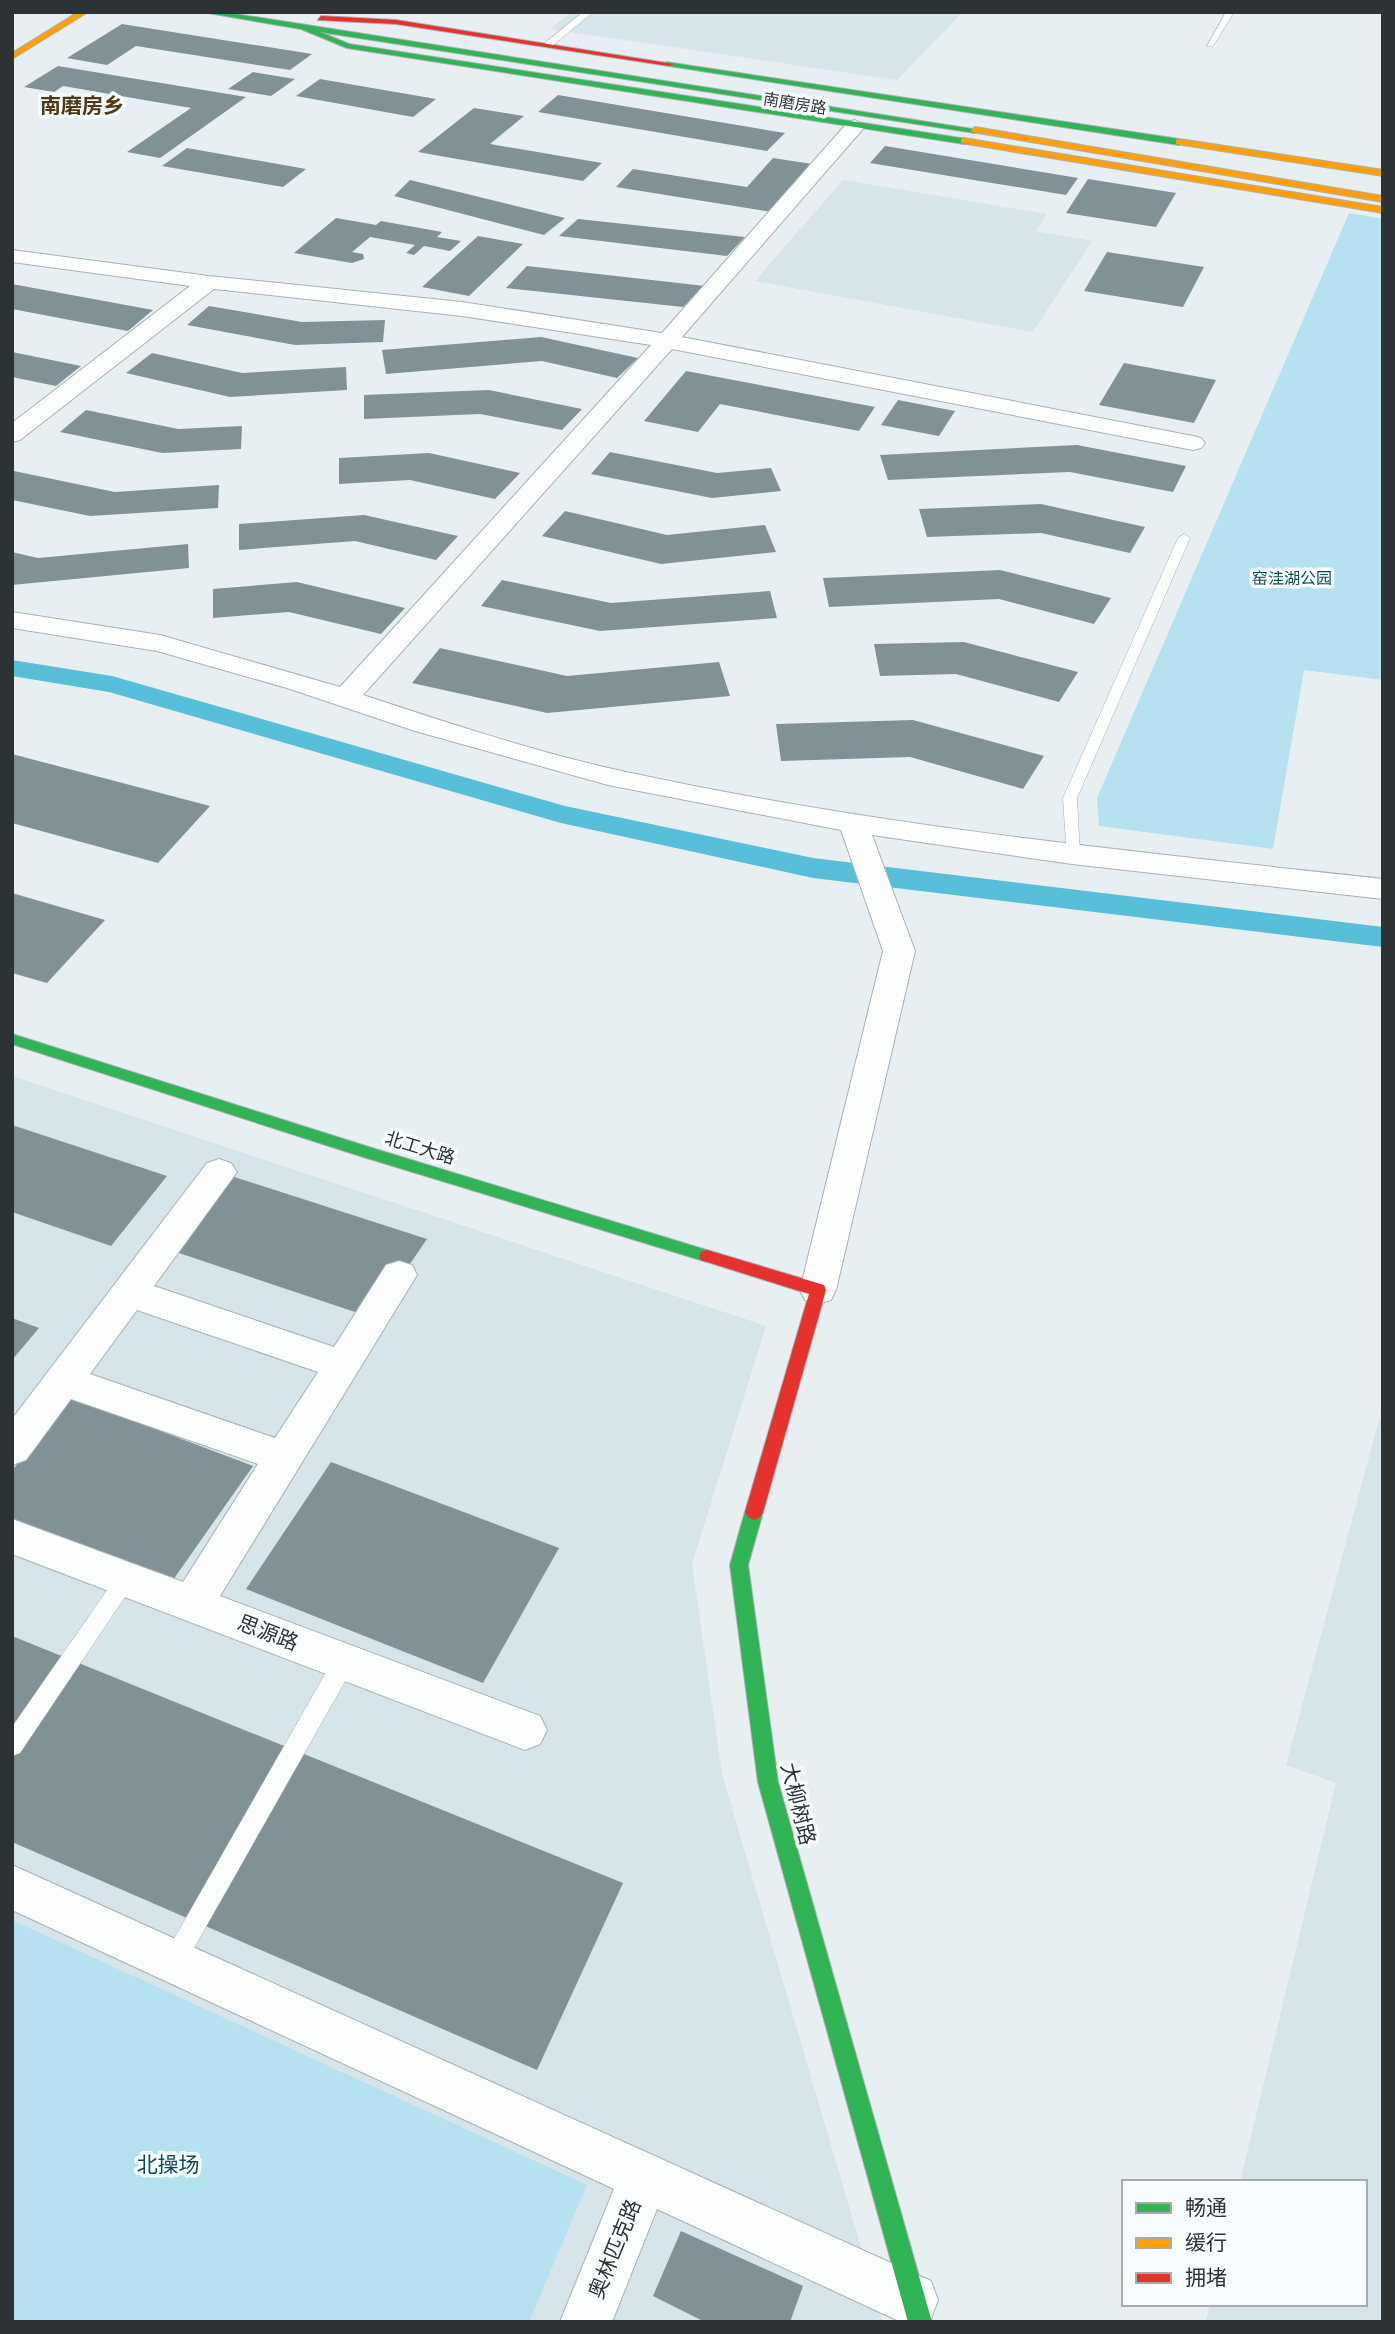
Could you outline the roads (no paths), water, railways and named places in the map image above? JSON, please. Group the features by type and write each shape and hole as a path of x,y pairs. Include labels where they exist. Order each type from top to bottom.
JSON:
{"street":[{"path":"12,57 84,12"},
{"name":"南磨房路","path":"206,12 1079,146 1383,199"},
{"name":"南磨房路","path":"282,12 1383,184"},
{"path":"321,18 396,22 549,44 1383,173"},
{"path":"304,28 347,46 981,144 1383,210"},
{"path":"1009,115 1117,142"},
{"path":"345,698 667,341 855,126"},
{"path":"981,144 1079,146"},
{"path":"12,256 209,282 462,309 667,341 1193,443"},
{"path":"12,435 209,282"},
{"path":"12,620 160,643 345,698 425,725 618,779 857,835 1072,854 1383,889"},
{"path":"818,1290 899,951 857,835"},
{"name":"北工大路","path":"12,1039 366,1152 818,1290"},
{"path":"12,1449 219,1172"},
{"path":"192,1604 399,1275"},
{"name":"大柳树路","path":"818,1290 739,1565 768,1782 916,2311"},
{"path":"128,1292 342,1365"},
{"path":"63,1380 284,1457"},
{"name":"思源路","path":"12,1536 525,1730"},
{"path":"12,1887 644,2176 916,2311"},
{"name":"奥林匹克路","path":"586,2322 644,2176"}],"lane":[{"path":"549,44 589,12"},
{"path":"1210,44 1230,12"},
{"path":"1072,854 1070,799 1184,538"},
{"path":"12,1746 126,1579"},
{"path":"174,1961 344,1662"}],"waterway":[{"path":"12,668 112,684 561,814 813,868 1383,937"}],"district":[{"name":"南磨房乡","path":"82,106"}],"park label":[{"name":"窑洼湖公园","path":"1292,578"},
{"name":"北操场","path":"168,2165"}]}
